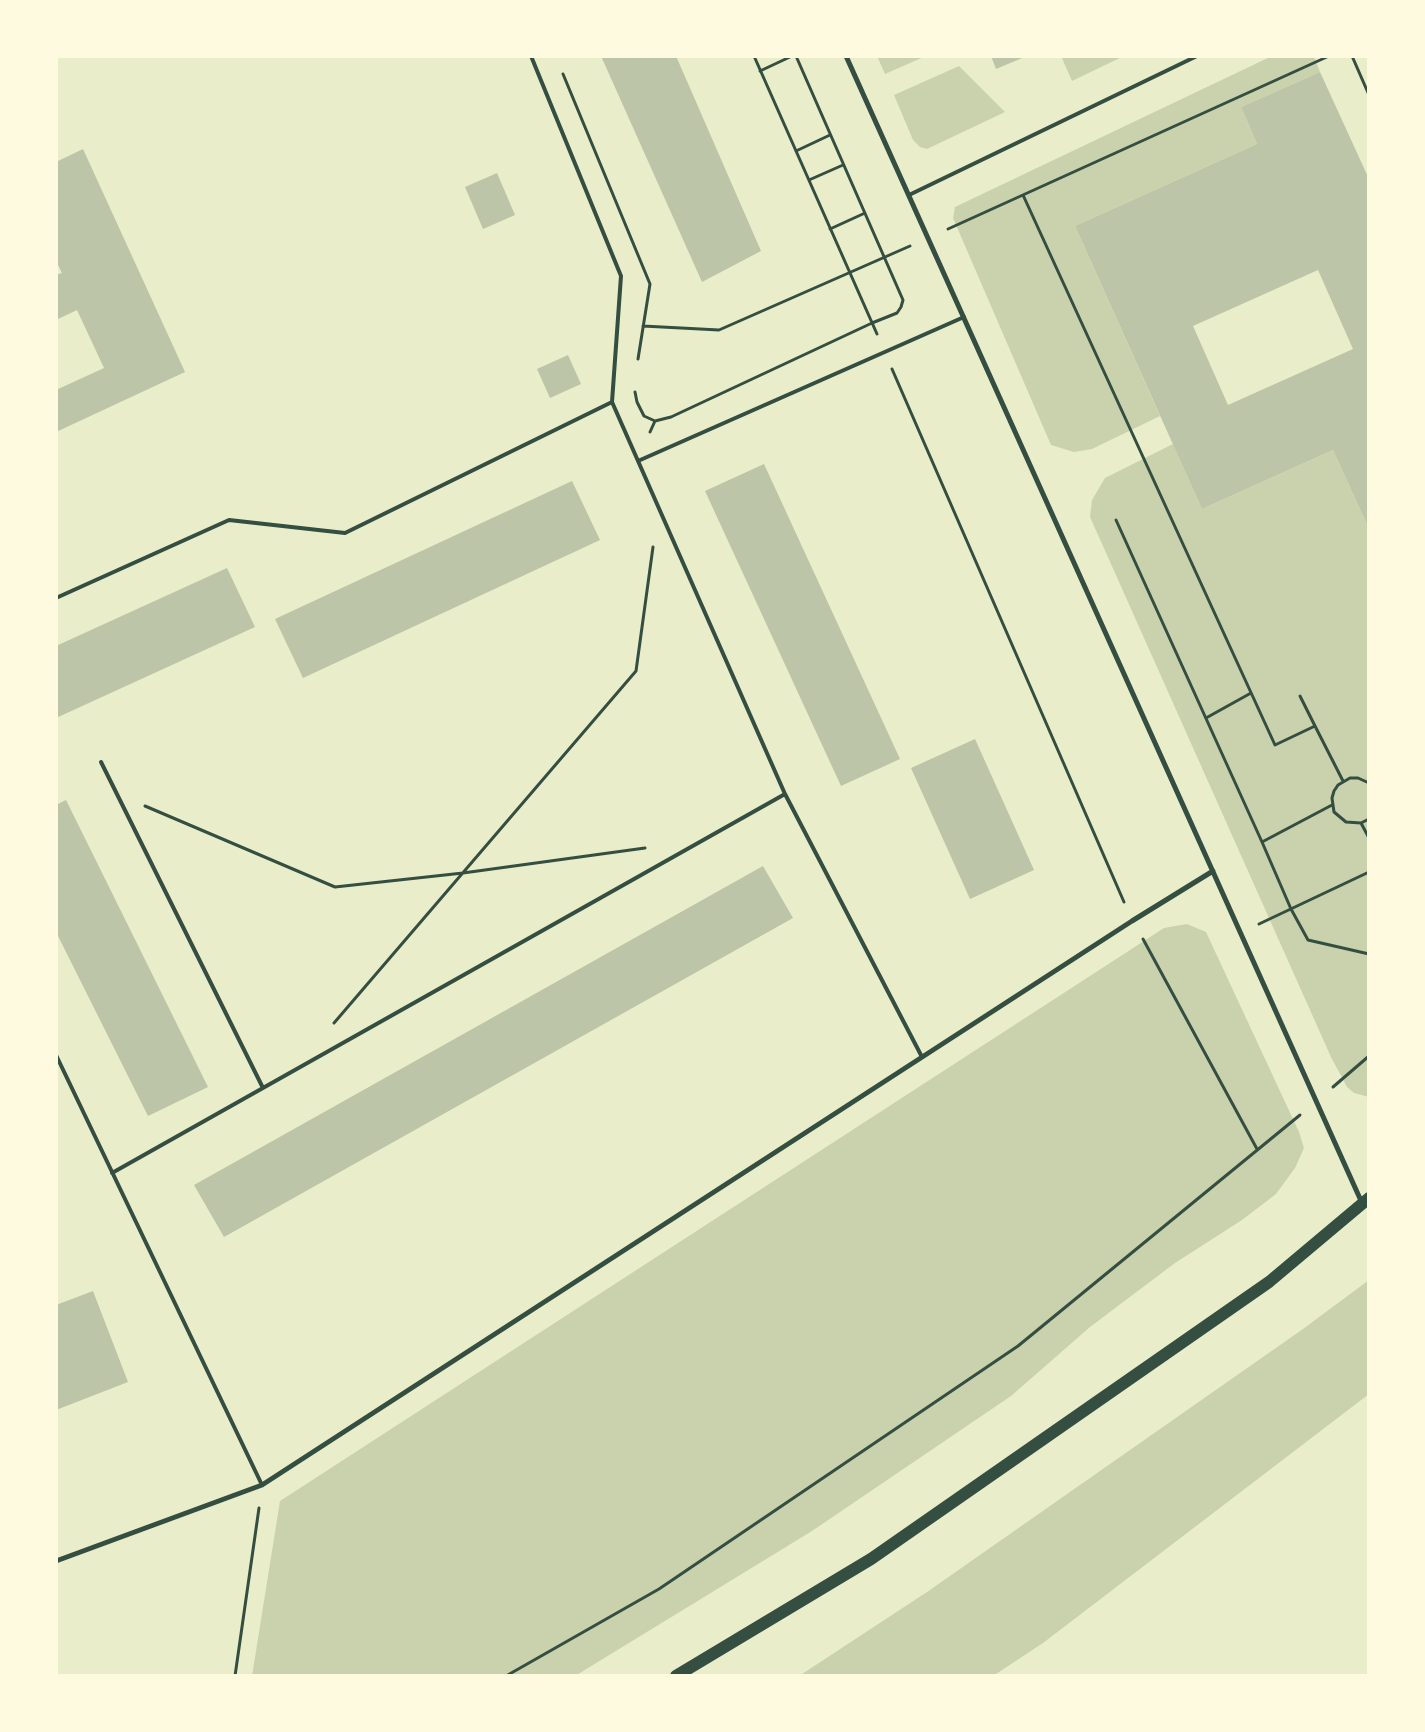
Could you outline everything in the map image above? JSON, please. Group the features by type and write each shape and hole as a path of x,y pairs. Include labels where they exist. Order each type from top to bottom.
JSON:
{"main road":[{"path":"676,1676 871,1560 1269,1282 1366,1200"}],"street":[{"path":"846,56 1316,1101 1366,1200"},
{"path":"56,1561 262,1485 1132,921 1213,871"}],"lane":[{"path":"531,56 621,276 612,402 785,794 922,1057"},
{"path":"909,195 1197,56"},
{"path":"638,461 964,318"},
{"path":"56,598 229,520 345,532 612,402"},
{"path":"101,762 263,1088"},
{"path":"112,1173 785,794"},
{"path":"56,1055 262,1485"}],"path":[{"path":"754,56 885,352 1132,921 1258,1149"},
{"path":"634,384 637,402 644,416 655,422 679,414 897,313 902,308 903,300 794,56 760,71"},
{"path":"643,326 719,330 884,258 1329,56"},
{"path":"1352,56 1369,96"},
{"path":"560,65 650,284 637,364"},
{"path":"796,151 830,135"},
{"path":"808,180 843,165"},
{"path":"1023,195 1275,745 1315,726"},
{"path":"830,229 864,213"},
{"path":"331,1027 636,671 658,507"},
{"path":"1116,520 1291,909 1308,940 1369,954"},
{"path":"1206,718 1251,693"},
{"path":"1300,696 1343,781"},
{"path":"1369,783 1358,778 1350,778 1343,781 1334,791 1332,805 1334,812 1346,822 1361,823 1369,819"},
{"path":"117,793 335,887 463,873 655,847"},
{"path":"1262,842 1332,805"},
{"path":"1361,823 1369,838"},
{"path":"1241,933 1369,872"},
{"path":"506,1676 659,1589 1018,1346 1369,1056"},
{"path":"235,1676 262,1485"}],"green space":[{"path":"877,56 926,56 885,74"},
{"path":"1061,56 1124,56 1072,81"},
{"path":"1272,56 1314,56 1320,72 1241,107 1257,144 1075,226 1160,416 1092,449 1074,452 1051,445 953,218 955,207"},
{"path":"959,66 1005,112 927,149 920,147 913,140 894,95"},
{"path":"1173,444 1202,509 1333,450 1369,529 1369,1097 1354,1093 1347,1087 1331,1057 1090,517 1092,500 1105,478"},
{"path":"1187,924 1206,932 1299,1132 1304,1148 1295,1168 1276,1194 1242,1220 1175,1263 1090,1327 1011,1396 812,1531 575,1676 252,1676 280,1501 1164,928"},
{"path":"1369,1280 1369,1394 1043,1643 993,1676 799,1676 927,1592 1303,1329"}],"building":[{"path":"601,56 676,56 761,251 702,282"},
{"path":"991,56 1027,56 996,69"},
{"path":"1320,72 1369,179 1369,529 1333,450 1202,509 1075,226 1257,144 1241,107","holes":["1318,270 1353,349 1228,405 1193,326"]},
{"path":"83,149 185,372 56,432 56,390 104,368 77,310 56,320 56,275 62,273 56,261 56,162"},
{"path":"497,173 515,215 483,229 465,187"},
{"path":"568,355 581,384 550,398 537,369"},
{"path":"764,464 900,759 841,786 705,491"},
{"path":"572,481 600,540 303,678 275,619"},
{"path":"227,568 255,627 56,718 56,646"},
{"path":"975,739 1034,870 970,899 911,768"},
{"path":"66,800 208,1087 148,1116 56,932 56,805"},
{"path":"763,866 793,918 224,1237 194,1185"},
{"path":"93,1291 128,1382 56,1410 56,1305"}]}
